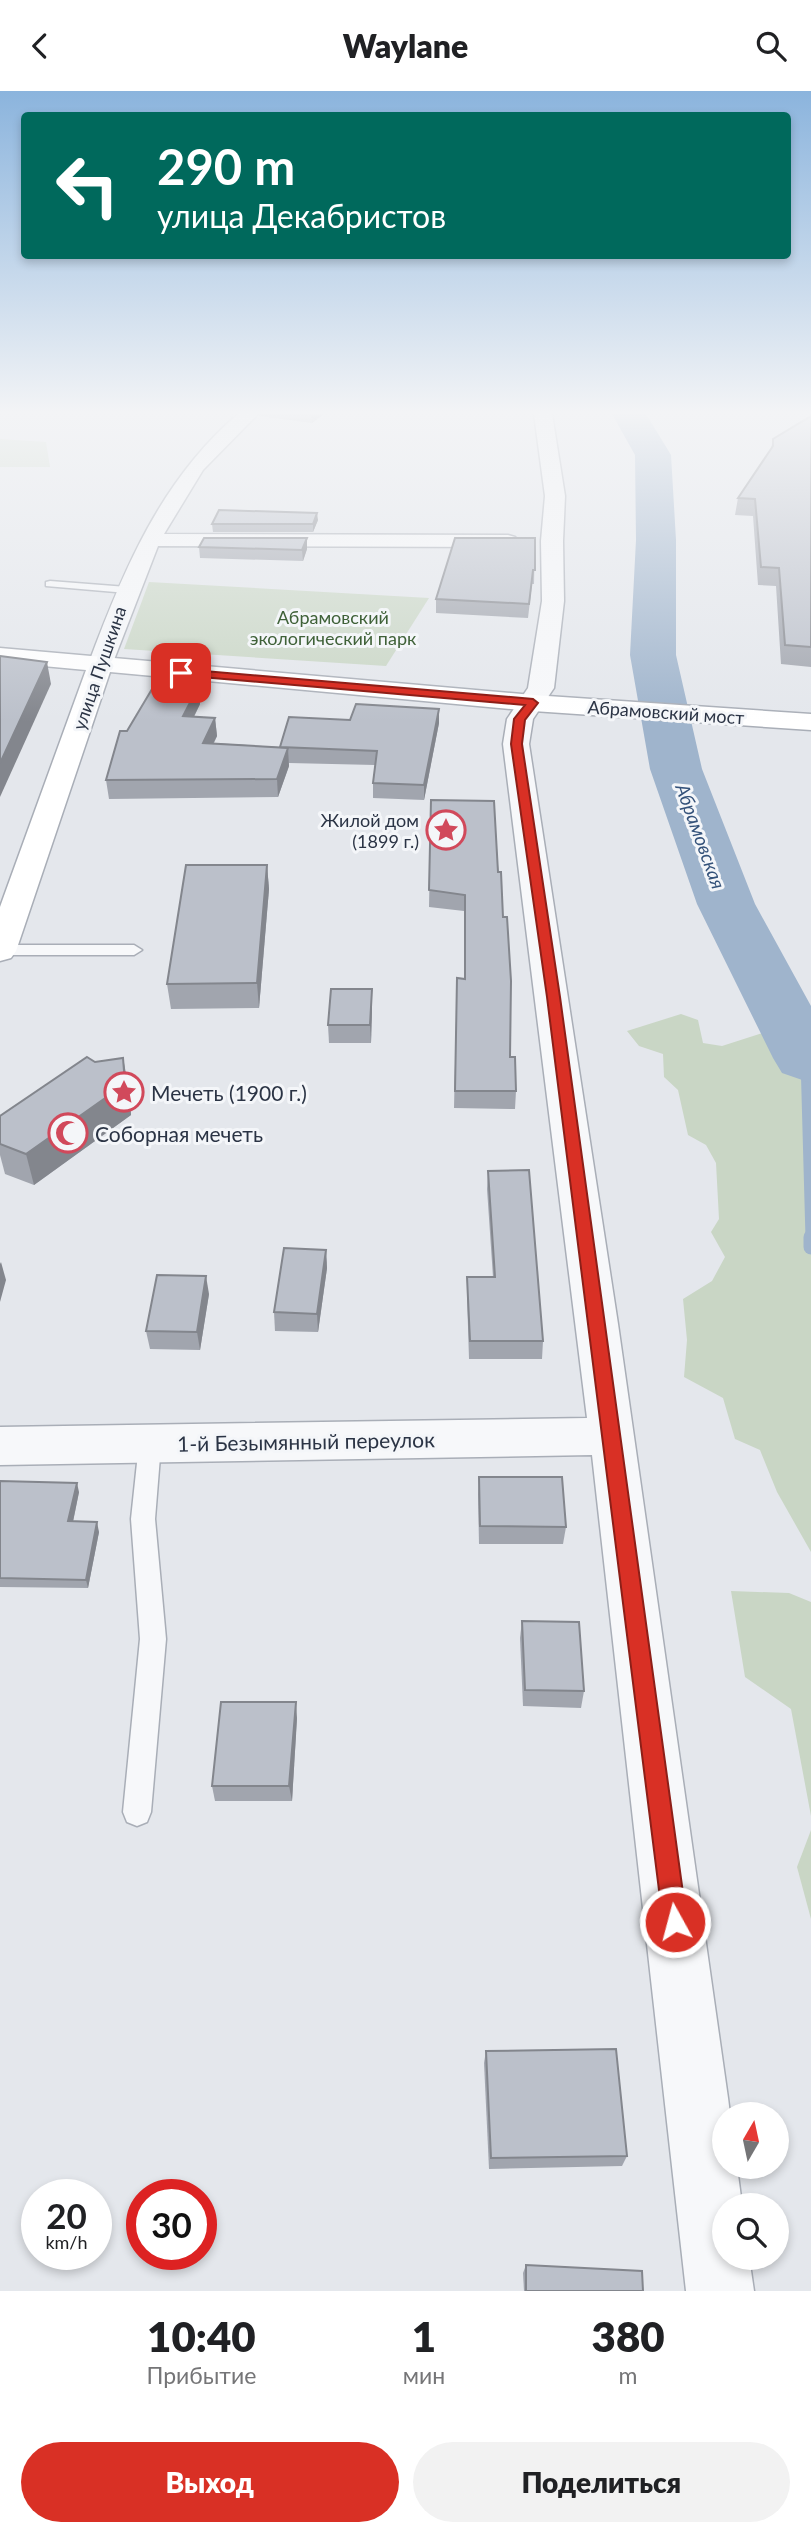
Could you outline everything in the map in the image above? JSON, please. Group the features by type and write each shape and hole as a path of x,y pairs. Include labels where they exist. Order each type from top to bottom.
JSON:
{"street":[{"name":"улица Пушкина","path":"0,951 127,590 164,517"},
{"path":"547,517 538,541 555,580 541,688 552,704 520,719 516,744 554,997 720,2291"},
{"path":"150,540 538,541"},
{"name":"Абрамовский мост","path":"0,655 552,704 811,722"},
{"name":"1-й Безымянный переулок","path":"0,1446 611,1436"}],"lane":[{"path":"50,584 127,590"},
{"path":"0,951 134,950"},
{"path":"137,1812 153,1639 143,1519 150,1444"}],"green space":[{"name":"Абрамовский экологический парк","path":"149,582 429,598 386,666 124,649"},
{"path":"681,1014 698,1020 703,1043 722,1046 772,1030 811,1025 811,1552 777,1492 760,1450 735,1439 723,1398 684,1377 687,1340 683,1299 712,1281 725,1257 711,1232 719,1219 716,1163 706,1145 688,1135 678,1090 664,1077 663,1054 639,1046 627,1031"},
{"path":"731,1591 789,1593 811,1602 811,1816 791,1709 745,1677"},
{"path":"811,1830 811,1919 797,1867"}],"building":[{"path":"216,517 316,517 313,524 212,524"},
{"path":"757,517 811,517 811,647 785,645 779,568 761,567"},
{"path":"204,538 307,538 302,550 199,547"},
{"path":"455,538 535,538 535,570 529,604 436,599"},
{"path":"0,656 47,662 0,763"},
{"path":"155,684 198,687 183,716 215,718 203,743 288,748 277,779 106,780 120,731 127,731"},
{"path":"356,704 439,709 424,785 373,783 377,751 280,747 289,717 350,720"},
{"path":"431,800 494,801 503,917 507,917 511,981 510,1057 515,1057 516,1091 455,1091 457,978 465,979 465,895 429,890"},
{"path":"186,865 267,865 257,983 167,984"},
{"path":"331,989 372,989 370,1025 328,1025"},
{"path":"87,1057 95,1062 123,1058 125,1084 26,1154 0,1144 0,1116"},
{"path":"529,1170 543,1341 470,1341 467,1277 495,1277 488,1171"},
{"path":"284,1248 326,1250 317,1314 274,1312"},
{"path":"157,1275 206,1276 197,1332 146,1331"},
{"path":"479,1477 562,1477 566,1527 480,1526"},
{"path":"0,1481 77,1483 68,1521 97,1522 86,1580 0,1578"},
{"path":"522,1621 579,1622 584,1691 525,1690"},
{"path":"221,1702 296,1702 289,1786 212,1786"},
{"path":"616,2049 627,2156 491,2158 486,2051"},
{"path":"526,2265 642,2271 643,2291 526,2291"}],"waterway":[{"name":"Абрамовская","path":"655,517 653,655 676,769 726,904 806,1058 811,1061"},
{"name":"Абрамовская","path":"806,1058 811,1238"},
{"name":"Абрамовская","path":"811,1238 811,1247"}],"place":[{"name":"Жилой дом (1899 г.)","path":"446,830"},
{"name":"Мечеть (1900 г.)","path":"124,1092"},
{"name":"Соборная мечеть","path":"68,1133"}],"route":[{"path":"181,673 533,703 520,719 516,744 554,997 675,1922"}]}
